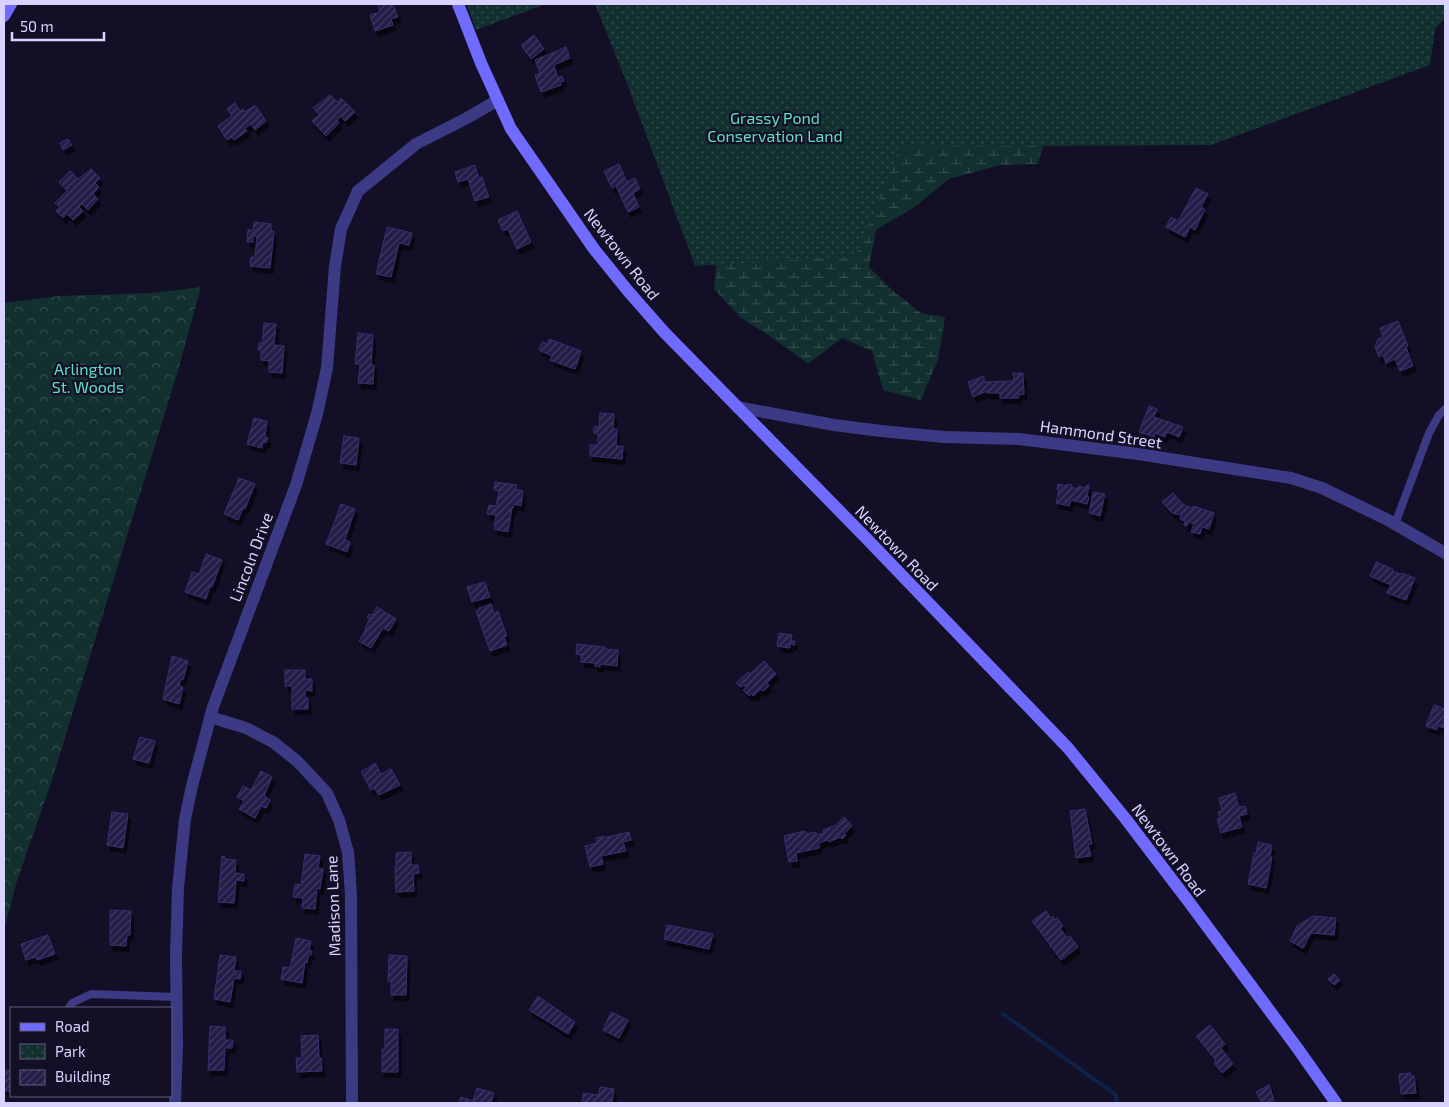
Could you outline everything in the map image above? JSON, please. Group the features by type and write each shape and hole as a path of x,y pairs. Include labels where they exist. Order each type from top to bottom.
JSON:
{"street":[{"path":"4,16 11,4"},
{"name":"Newtown Road","path":"458,4 481,63 511,129 594,249 664,332 1068,748 1172,880 1336,1103"},
{"name":"Lincoln Drive","path":"175,1103 178,888 185,819 210,717 296,485 317,414 327,368 335,266 342,229 358,192 416,144 498,100"},
{"name":"Hammond Street","path":"737,407 834,425 944,437 1019,440 1138,454 1291,478 1322,488 1395,524 1445,552"},
{"name":"Madison Lane","path":"210,717 252,732 272,742 297,761 327,793 339,820 348,852 351,894 352,1103"}],"lane":[{"path":"1395,524 1428,433 1445,409"},
{"path":"70,1007 72,1003 91,994 176,997"}],"green space":[{"path":"546,4 476,30 467,5"},
{"name":"Grassy Pond Conservation Land","path":"595,4 1445,4 1445,18 1435,29 1430,65 1211,145 900,147 856,256 695,266 628,86"},
{"path":"1051,118 1038,164 1000,165 949,179 913,208 876,230 869,267 893,291 921,313 945,317 938,360 921,400 883,390 872,351 842,338 808,364 773,338 741,318 714,289 721,219 735,164"},
{"name":"Arlington St. Woods","path":"201,287 179,367 51,783 16,884 4,930 4,303 59,296 153,293"}],"building":[{"path":"378,4 393,4 398,17 391,19 393,25 375,31 370,15 380,12"},
{"path":"534,35 544,49 531,59 521,45"},
{"path":"566,47 570,58 554,65 558,78 562,76 564,81 560,82 561,85 541,92 535,75 540,73 535,60"},
{"path":"330,95 337,102 341,98 355,112 345,121 341,116 337,120 339,123 326,136 312,121 319,115 313,108"},
{"path":"235,103 240,111 243,109 245,112 255,105 266,121 255,130 251,124 245,128 247,131 234,140 232,137 227,140 218,126 232,116 227,109"},
{"path":"68,139 72,145 63,150 60,143"},
{"path":"619,164 627,182 635,178 640,189 633,193 639,207 628,212 616,186 612,188 604,171"},
{"path":"475,165 479,178 482,177 489,197 475,201 468,179 458,182 455,172"},
{"path":"91,169 100,178 95,183 99,187 93,194 98,199 88,210 82,204 79,207 83,211 73,220 67,214 63,218 56,211 60,207 55,203 67,191 59,182 70,171 78,179"},
{"path":"1196,188 1208,194 1201,207 1205,209 1195,230 1190,227 1185,237 1166,227 1171,217 1178,221"},
{"path":"517,211 531,242 517,249 508,229 503,231 498,220"},
{"path":"254,222 271,224 271,231 274,231 270,268 250,266 251,257 255,257 257,236 253,236 253,242 247,242 248,230 253,230"},
{"path":"387,227 412,233 409,245 399,243 391,277 376,274"},
{"path":"1398,321 1408,346 1406,347 1413,366 1400,371 1395,359 1386,363 1383,355 1379,357 1375,347 1378,339 1383,337 1380,328"},
{"path":"264,323 276,324 274,345 284,346 282,373 269,372 269,361 261,360 261,350 258,350 259,343 262,343"},
{"path":"358,333 373,335 371,365 374,365 373,384 358,383 360,364 355,364"},
{"path":"549,339 581,351 575,369 550,360 552,356 539,350 542,342 548,344"},
{"path":"1013,373 1023,373 1024,394 1018,395 1019,398 1000,398 1000,393 987,393 987,391 973,397 968,382 984,376 984,382 1014,381"},
{"path":"1149,406 1157,409 1154,417 1183,427 1179,437 1167,432 1165,437 1155,433 1154,437 1139,432"},
{"path":"600,413 614,414 613,429 617,429 616,446 623,446 622,459 590,456 590,445 598,445 598,434 595,434 593,430 595,426 599,427"},
{"path":"254,418 267,421 265,437 268,438 266,443 263,442 262,448 247,444"},
{"path":"344,436 359,438 356,465 340,463"},
{"path":"239,478 255,484 245,509 243,508 238,520 224,514"},
{"path":"495,482 517,485 516,490 523,491 521,506 514,504 512,508 508,532 494,529 496,515 487,514 489,505 496,506 499,491 494,490"},
{"path":"1058,484 1072,485 1071,487 1078,489 1079,486 1086,488 1089,485 1087,504 1071,500 1069,506 1056,503 1059,490 1057,490"},
{"path":"1093,492 1105,494 1100,516 1089,513"},
{"path":"1173,493 1184,505 1214,513 1209,529 1202,527 1200,534 1191,532 1194,524 1188,522 1187,526 1184,525 1185,521 1180,519 1181,515 1172,513 1162,502"},
{"path":"341,504 355,509 345,540 350,542 347,552 326,544"},
{"path":"206,554 222,560 206,599 185,592 192,572 199,574"},
{"path":"1376,562 1393,569 1392,571 1415,578 1406,600 1387,593 1391,585 1370,576"},
{"path":"485,582 490,597 472,602 467,587"},
{"path":"491,604 494,613 498,611 507,636 504,637 507,645 490,651 476,611"},
{"path":"377,607 396,619 389,631 383,628 371,648 359,641 370,619 367,618 369,614 372,615"},
{"path":"779,633 792,635 791,641 795,641 794,645 790,644 790,648 777,646"},
{"path":"577,644 618,650 617,666 600,664 600,667 595,666 595,663 581,662 581,655 576,654"},
{"path":"172,656 188,661 183,680 181,679 179,686 183,687 179,704 163,699"},
{"path":"764,661 776,674 767,683 769,686 763,691 761,689 753,696 751,694 749,696 743,690 746,688 744,685 741,687 736,683 748,672 750,674"},
{"path":"285,670 305,670 305,679 312,679 312,691 305,690 305,698 308,698 308,709 292,709 292,686 285,686"},
{"path":"1434,705 1445,709 1445,728 1438,726 1437,730 1426,726"},
{"path":"140,737 155,741 149,763 133,759"},
{"path":"375,763 381,774 391,769 400,785 379,795 374,788 371,790 361,772"},
{"path":"261,771 272,777 264,796 270,800 266,808 261,806 255,818 239,809 244,801 237,797 243,786 251,790"},
{"path":"1235,793 1239,807 1245,806 1247,814 1239,816 1242,827 1221,833 1217,819 1220,818 1218,812 1222,811 1219,798"},
{"path":"1085,809 1092,844 1088,844 1091,856 1076,858 1070,811"},
{"path":"112,812 128,814 123,848 107,845"},
{"path":"844,817 852,826 842,839 840,837 829,842 827,840 819,843 819,848 796,853 797,861 789,862 784,836 805,831 806,834 816,832 817,835 824,833 823,830 836,825"},
{"path":"629,832 631,840 623,842 626,851 601,856 603,864 590,867 585,846 597,843 596,838"},
{"path":"1258,842 1272,845 1270,857 1272,857 1266,888 1248,884"},
{"path":"411,852 411,865 418,865 419,873 413,874 414,891 396,892 396,853"},
{"path":"305,854 320,856 318,868 323,869 320,889 317,888 315,909 302,908 303,898 293,897 295,884 301,885"},
{"path":"222,856 225,859 236,860 235,873 244,874 244,881 236,880 234,903 218,902"},
{"path":"110,910 131,911 130,935 127,935 126,946 110,945"},
{"path":"1046,911 1051,918 1053,916 1055,920 1057,918 1063,926 1060,928 1067,938 1070,936 1078,947 1061,960 1032,921"},
{"path":"1313,916 1336,918 1334,935 1311,933 1303,948 1290,941 1297,926"},
{"path":"667,925 713,934 709,949 664,939"},
{"path":"48,935 55,954 37,960 36,957 26,960 21,944"},
{"path":"296,938 311,941 309,950 312,951 311,955 309,954 307,963 305,962 302,983 281,979 283,967 290,968"},
{"path":"220,955 236,957 234,971 241,971 240,979 234,978 230,1002 214,999"},
{"path":"389,955 407,956 406,995 391,995 391,981 388,981"},
{"path":"1334,974 1340,980 1334,985 1328,979"},
{"path":"538,996 575,1022 568,1034 529,1010"},
{"path":"611,1012 628,1020 619,1038 603,1030"},
{"path":"1210,1025 1225,1044 1221,1048 1233,1064 1222,1073 1214,1063 1216,1061 1196,1036"},
{"path":"210,1026 225,1027 225,1040 233,1040 232,1048 225,1048 224,1070 208,1070"},
{"path":"385,1029 398,1029 398,1072 382,1072 382,1049 385,1049"},
{"path":"318,1035 319,1058 321,1058 322,1071 297,1072 296,1058 302,1058 301,1036"},
{"path":"4,1069 10,1071 10,1092 4,1090"},
{"path":"1411,1073 1411,1076 1414,1076 1416,1093 1401,1094 1399,1074"},
{"path":"1269,1085 1275,1103 1262,1103 1256,1092"},
{"path":"600,1087 614,1089 612,1103 582,1103 583,1093 599,1095"},
{"path":"477,1088 494,1093 491,1103 459,1103 461,1097 473,1101"}],"waterway":[{"path":"1003,1014 1116,1095 1117,1103"}]}
